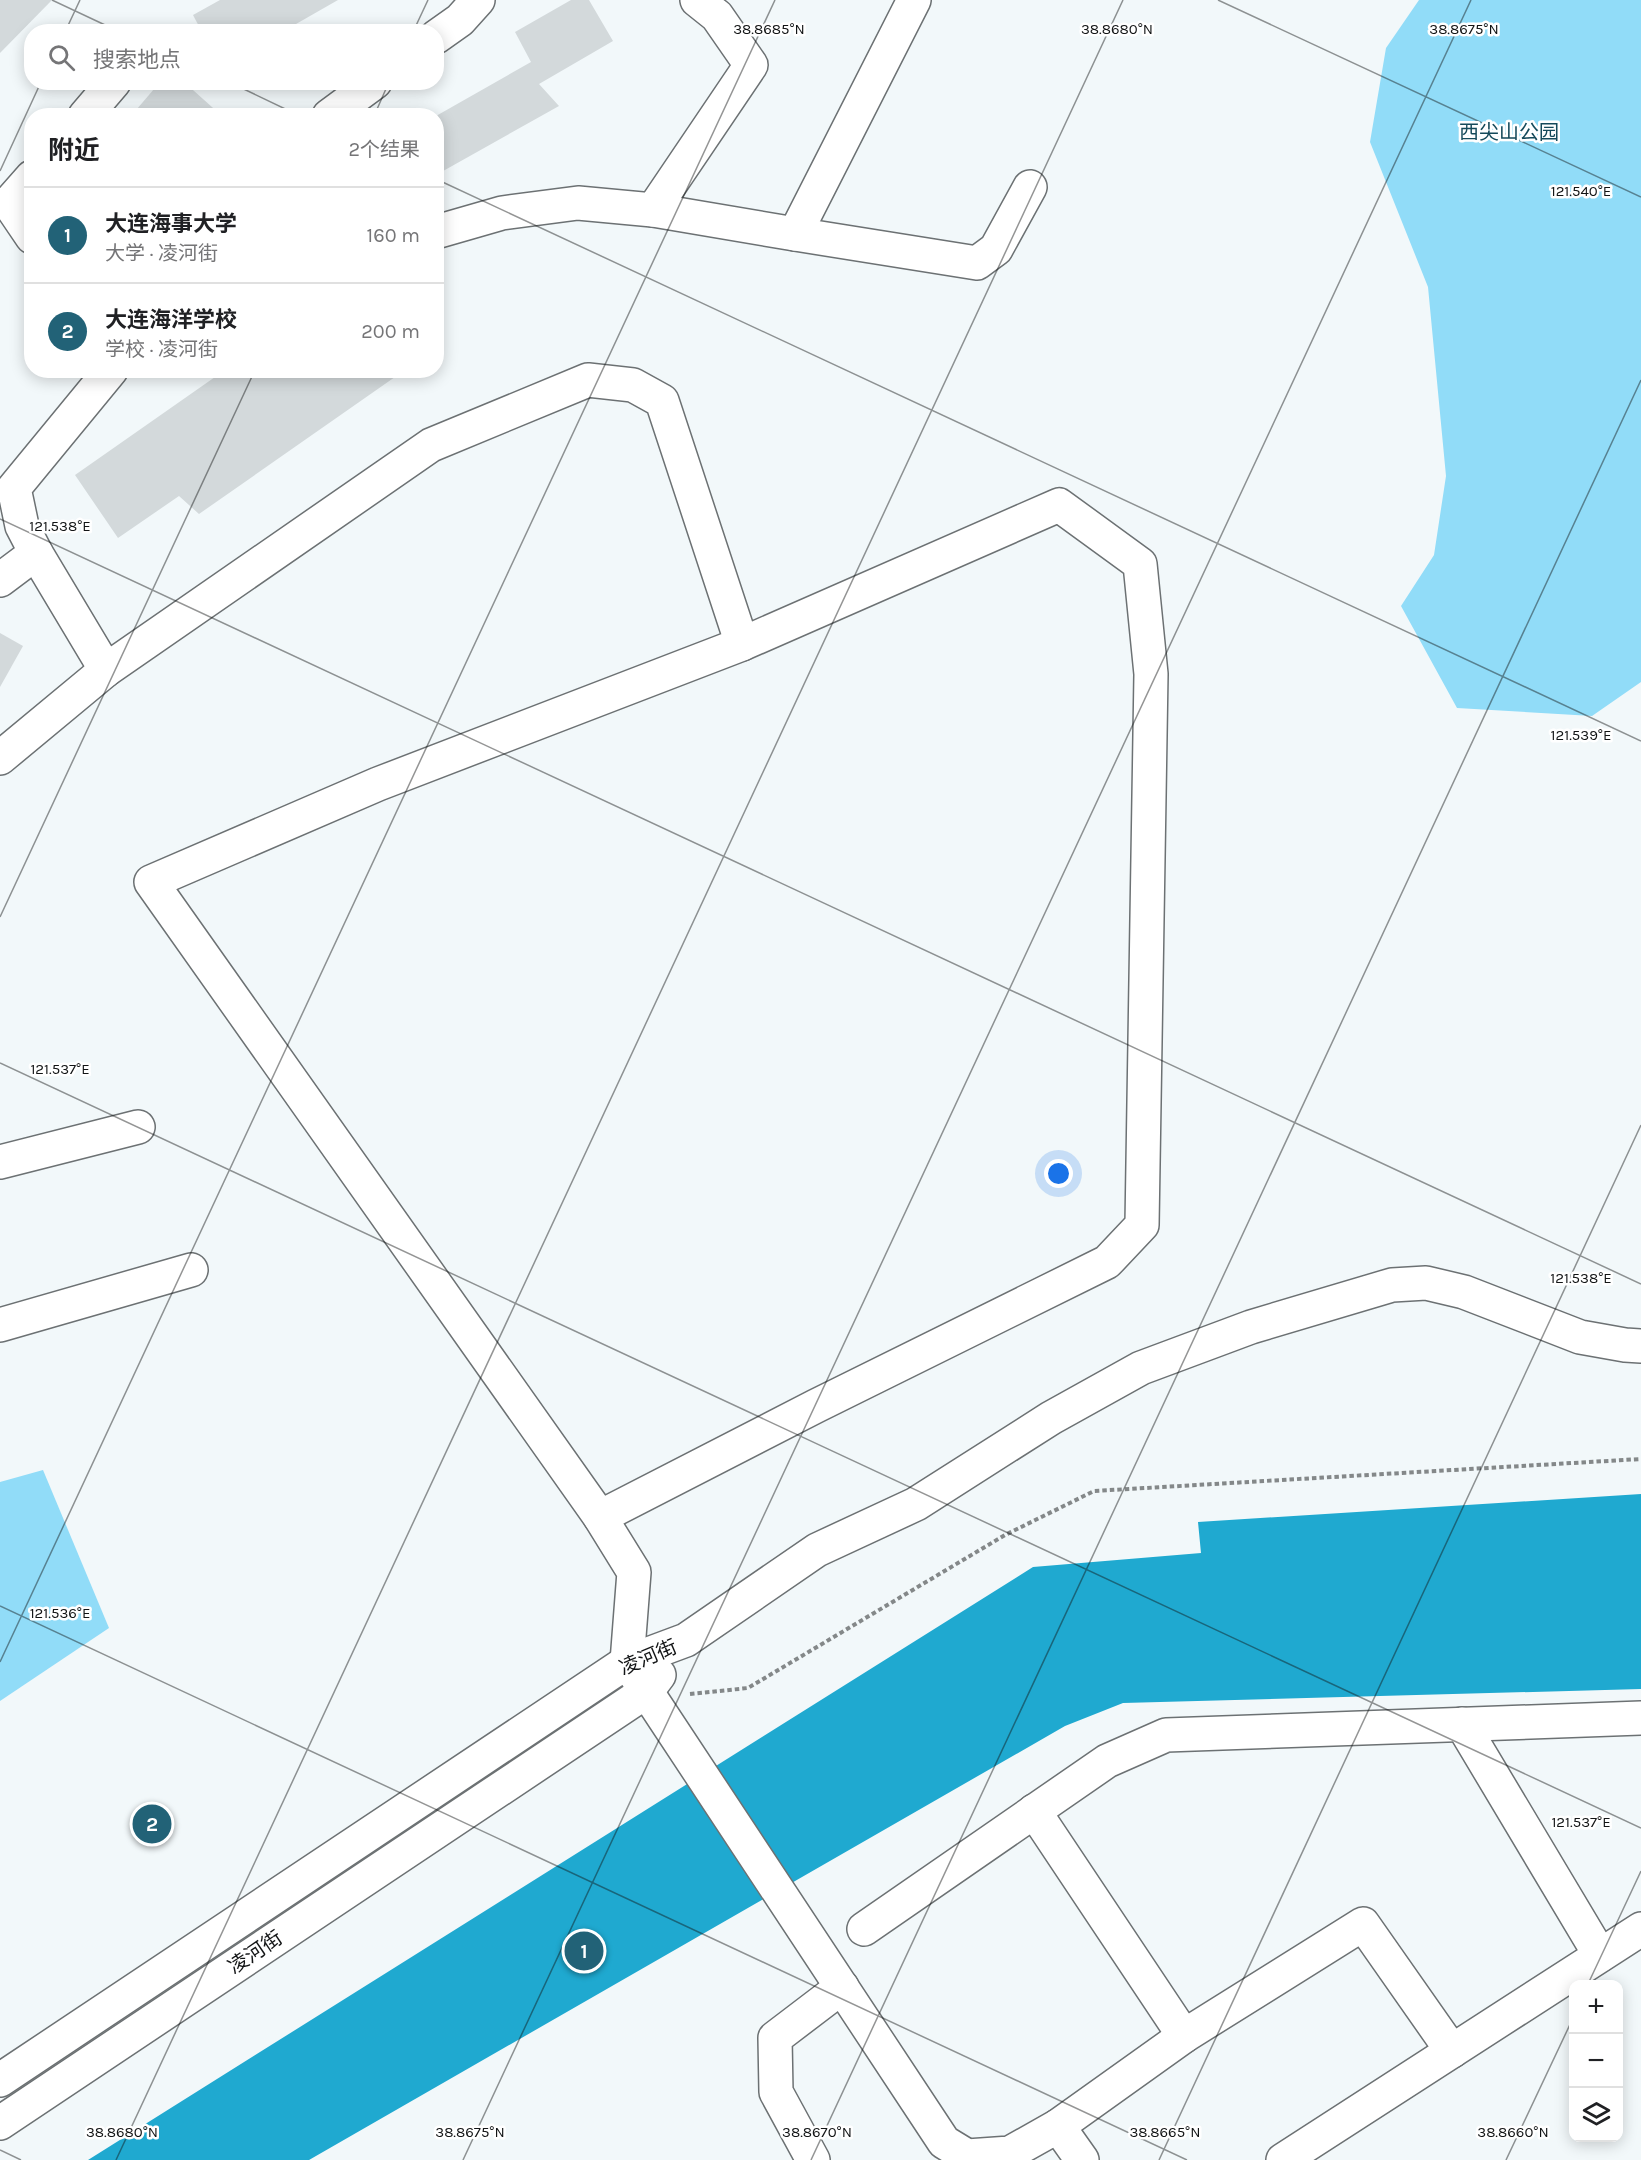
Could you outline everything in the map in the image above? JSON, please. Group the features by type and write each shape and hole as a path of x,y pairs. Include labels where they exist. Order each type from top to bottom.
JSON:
{"street":[{"path":"444,32 460,21 478,0"},
{"path":"653,210 751,65 717,16 697,0"},
{"path":"795,234 914,0"},
{"path":"92,108 107,90"},
{"path":"340,108 364,90"},
{"path":"24,182 4,195 24,225"},
{"path":"444,230 502,213 578,203 653,210 977,263 996,249 1030,188"},
{"path":"104,378 7,483 22,526 36,553 106,670"},
{"path":"0,758 106,670 431,445 588,380 633,385 662,401 742,644"},
{"path":"600,1517 816,1406 1107,1262 1142,1225 1151,674 1140,564 1059,505 742,644 378,784 150,882 600,1517 634,1572 627,1662 944,2142 967,2156 1010,2153 1058,2126 1184,2036 1363,1924 1452,2051"},
{"path":"0,580 36,553"},
{"path":"0,1162 138,1127"},
{"path":"0,1325 191,1270"},
{"path":"686,1640 817,1550 916,1504 1051,1418 1141,1368 1251,1328 1392,1284 1426,1282 1464,1292 1581,1337 1641,1346"},
{"name":"凌河街","path":"0,2080 627,1662 686,1640"},
{"name":"凌河街","path":"0,2122 646,1691 686,1640"},
{"path":"864,1929 1107,1761 1167,1735 1641,1718"},
{"path":"1462,1724 1600,1955"},
{"path":"1034,1811 1184,2036"},
{"path":"1283,2160 1641,1929"},
{"path":"813,2160 776,2092 775,2038 842,1987"},
{"path":"1058,2126 1082,2160"}],"path":[{"path":"683,1695 748,1688 1005,1534 1094,1491 1641,1459"}],"green space":[{"name":"西尖山公园","path":"1419,0 1641,0 1641,682 1592,716 1457,708 1401,606 1434,555 1446,476 1428,287 1370,142 1386,48"},
{"path":"43,1470 109,1628 0,1701 0,1482"}],"shaded area":[{"path":"1641,1494 1641,1689 1123,1703 1065,1726 309,2160 88,2160 1033,1567 1201,1553 1198,1522"}],"building":[{"path":"0,0 52,0 28,24 24,24 24,29 0,53"},
{"path":"220,0 338,0 296,24 198,24 193,15"},
{"path":"571,0 589,0 613,41 539,84 559,106 444,171 444,111 531,62 515,32"},
{"path":"153,90 193,90 213,108 138,108"},
{"path":"214,378 394,378 199,514 179,496 118,538 75,475"},
{"path":"0,633 23,646 0,687"}],"place":[{"name":"大连海洋学校","path":"152,1824"},
{"name":"大连海事大学","path":"584,1951"}]}
